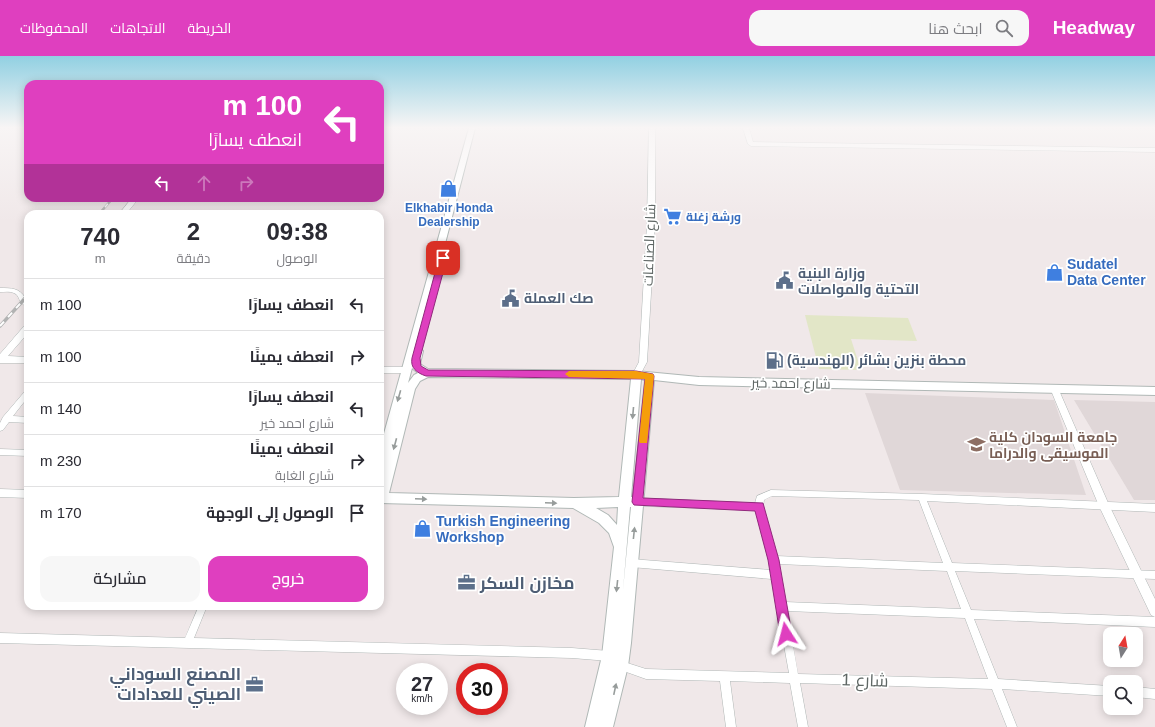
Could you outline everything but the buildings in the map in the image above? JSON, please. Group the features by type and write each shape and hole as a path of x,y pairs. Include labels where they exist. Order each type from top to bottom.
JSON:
{"main road":[{"path":"384,483 406,370 463,159"},
{"path":"384,456 412,383 426,373 416,366 416,358 469,159"},
{"name":"شارع احمد خير","path":"426,373 636,375 699,381 1155,391"},
{"path":"606,727 620,666 631,563 631,502 636,375"},
{"path":"592,727 609,656 621,548 631,502 650,376"},
{"path":"384,498 574,504 631,502"},
{"path":"574,504 600,515 610,523 617,535 621,548"}],"street":[{"name":"شارع الصناعات","path":"643,362 651,224 652,159"},
{"path":"126,210 132,202"},
{"path":"0,290 17,291 20,293 24,303"},
{"path":"0,360 24,333"},
{"path":"0,360 24,360"},
{"path":"636,375 643,362"},
{"path":"643,362 650,376"},
{"path":"384,370 406,370"},
{"path":"1054,388 1104,506 1155,611"},
{"path":"0,428 24,397"},
{"path":"6,419 24,420"},
{"path":"0,452 24,453"},
{"path":"0,493 24,494"},
{"path":"803,727 773,560 759,507 760,498 770,494 922,497 1155,508"},
{"path":"922,497 1012,727"},
{"path":"631,502 759,507"},
{"path":"773,560 1155,575"},
{"path":"631,563 776,575"},
{"path":"781,606 1155,622"},
{"path":"188,643 201,610"},
{"path":"0,638 572,653 609,656"},
{"name":"شارع 1","path":"620,666 646,674 996,684 1103,691"},
{"path":"724,676 731,727"},
{"path":"1143,693 1155,694"}],"shaded area":[{"name":"جامعة السودان كلية الموسيقى والدراما","path":"865,393 1054,400 1086,495 900,490"},
{"path":"1074,400 1155,402 1155,500 1134,500"}],"green space":[{"path":"805,315 908,318 917,341 851,339 861,370 819,369"}],"railway":[{"path":"102,210 110,202"},
{"path":"0,326 24,299"}],"slow traffic":[{"path":"569,374 650,376 643,441"}],"place":[{"name":"Elkhabir Honda Dealership","path":"449,189"},
{"name":"ورشة زغلة","path":"673,217"},
{"name":"Sudatel Data Center","path":"1054,272"},
{"name":"وزارة البنية التحتية والمواصلات","path":"785,281"},
{"name":"صك العملة","path":"511,298"},
{"name":"محطة بنزين بشائر (الهندسية)","path":"774,360"},
{"name":"جامعة السودان كلية الموسيقى والدراما","path":"976,445"},
{"name":"Turkish Engineering Workshop","path":"423,529"},
{"name":"مخازن السكر","path":"467,583"},
{"name":"المصنع السوداني الصيني للعدادات","path":"254,684"}],"route":[{"path":"443,258 415,362 416,366 426,373 650,376 638,502 759,507 773,560 786,634"}]}
